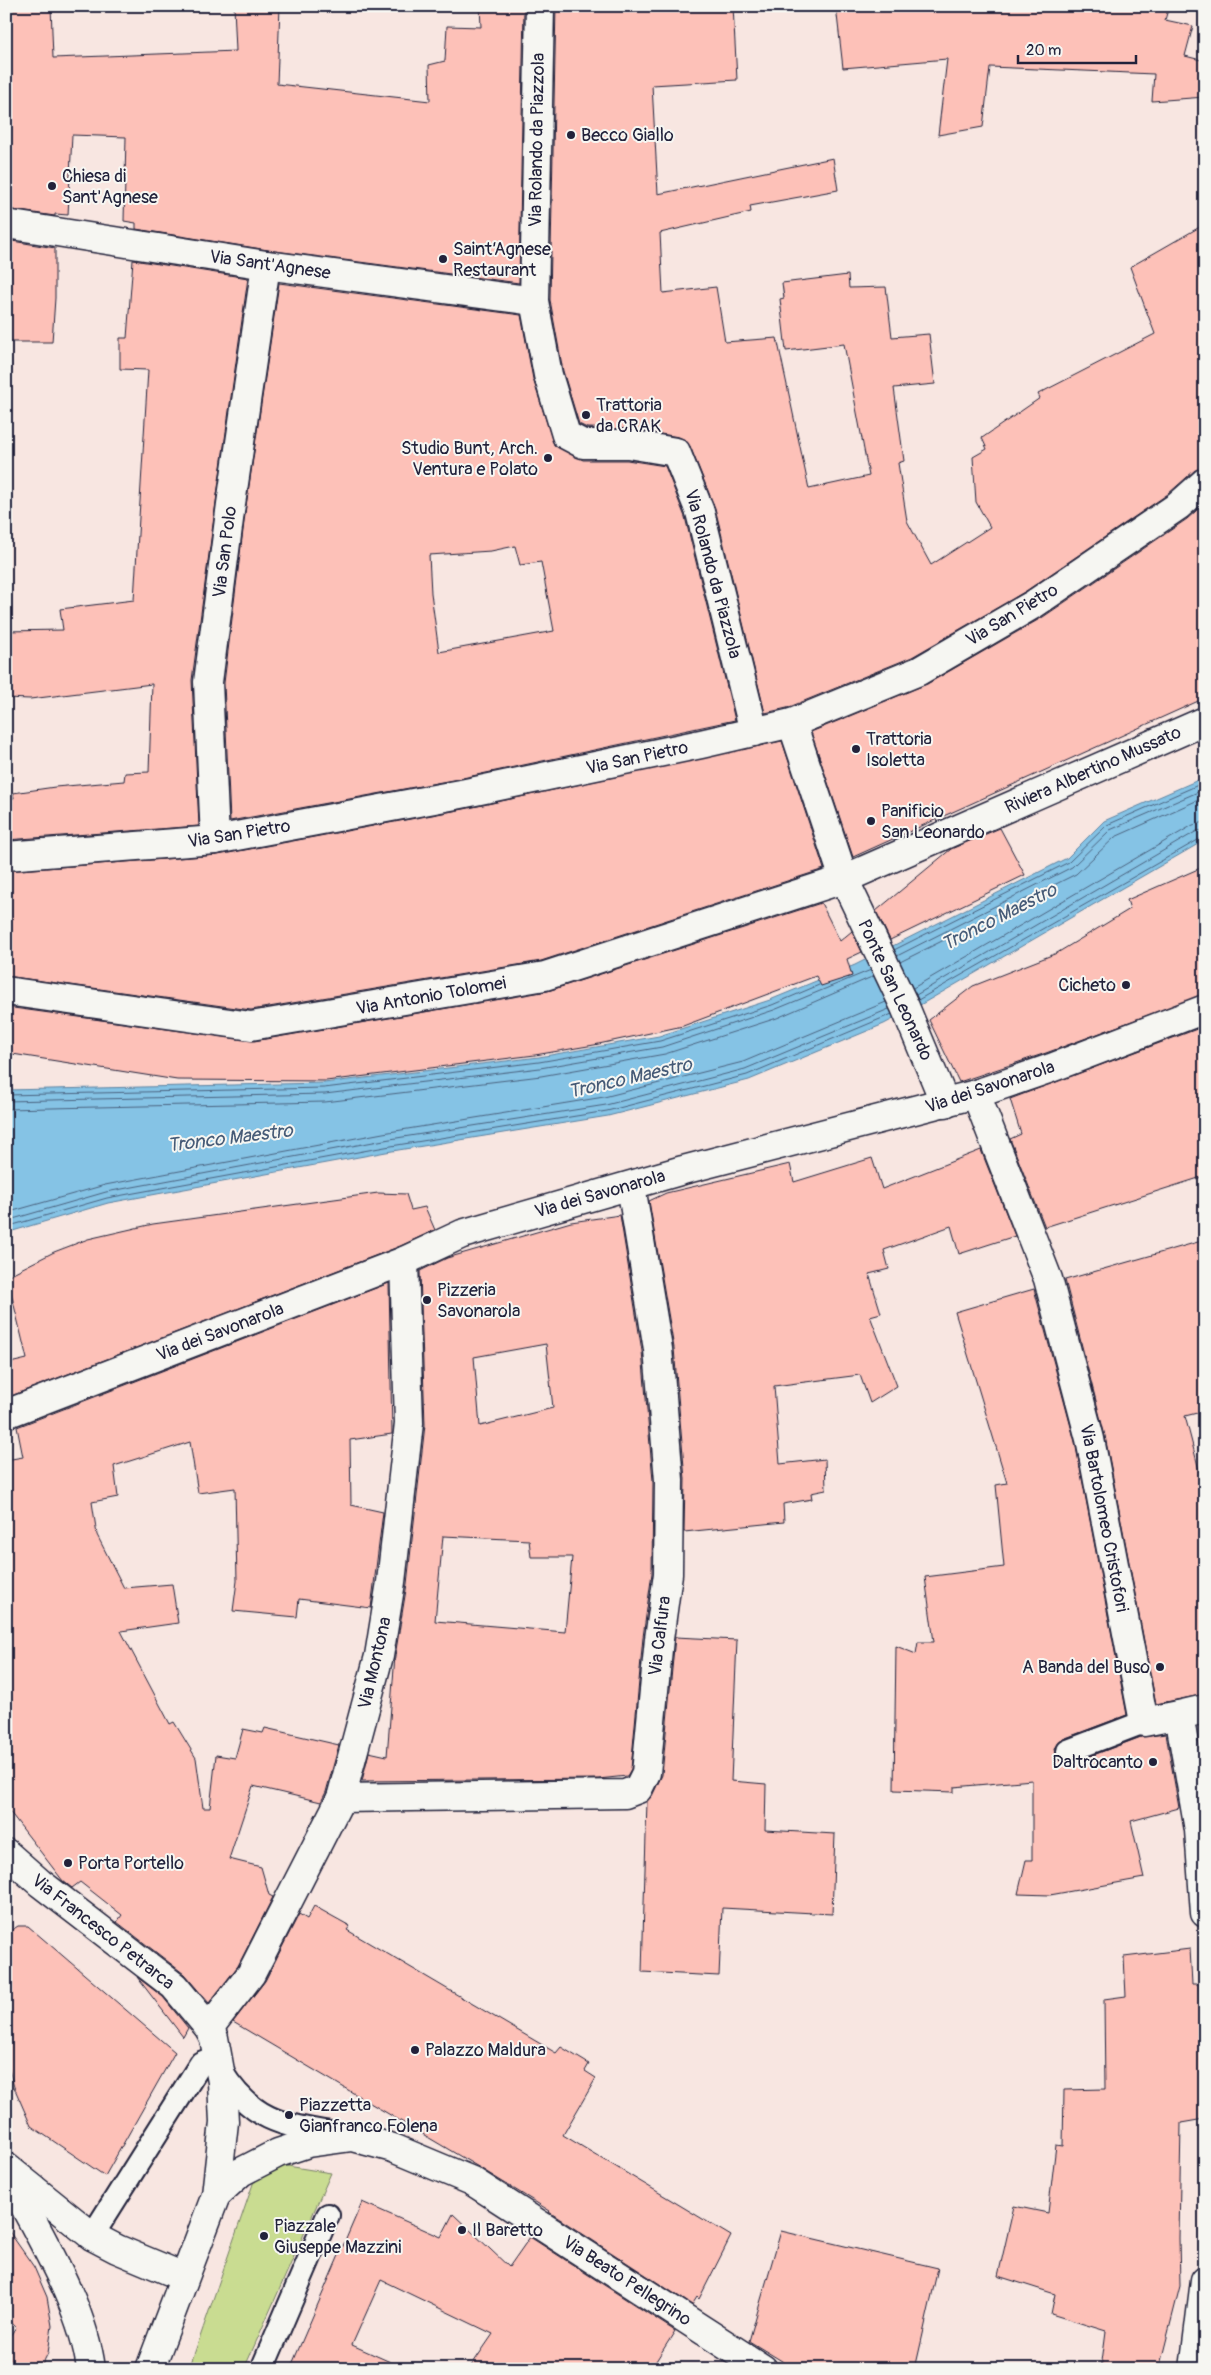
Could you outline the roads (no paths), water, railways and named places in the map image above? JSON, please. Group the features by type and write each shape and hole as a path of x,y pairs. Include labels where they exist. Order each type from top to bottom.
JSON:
{"street":[{"name":"Via Rolando da Piazzola","path":"540,6 534,301 548,375 566,435 583,444 628,444 676,452 700,512 754,732"},
{"name":"Via Sant'Agnese","path":"6,224 266,265 534,301"},
{"name":"Via San Polo","path":"215,840 208,682 231,504 266,265"},
{"name":"Via San Pietro","path":"6,856 215,840 461,794 754,732 792,722 919,671 1034,604 1178,506 1205,482"},
{"name":"Riviera Albertino Mussato","path":"844,878 1205,721"},
{"path":"792,722 844,878"},
{"name":"Ponte San Leonardo","path":"844,878 905,1007 945,1103"},
{"name":"Via Antonio Tolomei","path":"6,991 251,1026 545,976 844,878"},
{"name":"Via dei Savonarola","path":"6,1414 404,1261 462,1234 684,1170 976,1094 1051,1068 1205,1009"},
{"name":"Via Bartolomeo Cristofori","path":"976,1094 1048,1279 1090,1439 1144,1722"},
{"name":"Via Calfura","path":"341,1798 624,1794 638,1789 646,1773 659,1639 668,1574 669,1480 658,1349 631,1186"},
{"name":"Via Montona","path":"209,2028 251,1974 341,1798 379,1656 391,1582 409,1423 404,1261"},
{"path":"1144,1722 1192,1712 1205,1913"},
{"name":"Via Francesco Petrarca","path":"12,1862 174,1986 209,2028 214,2038 220,2063 224,2122 216,2195"},
{"name":"Via Beato Pellegrino","path":"216,2195 241,2172 278,2153 308,2143 352,2137 392,2148 472,2181 763,2369"},
{"path":"6,2169 92,2236 117,2249 184,2277"},
{"path":"6,2169 74,2302 89,2351 91,2369"},
{"path":"150,2369 216,2195"},
{"path":"1194,2369 1205,2280"}],"lane":[{"path":"1068,1751 1144,1722"},
{"path":"92,2236 201,2063 220,2063"},
{"name":"Via Beato Pellegrino","path":"220,2063 233,2090 265,2117 286,2126 352,2137"},
{"path":"262,2369 328,2215"}],"water":[{"name":"Tronco Maestro","path":"1205,777 1205,840 884,1024 749,1080 608,1116 386,1152 108,1203 6,1233 6,1090 324,1083 539,1057 659,1036 770,1000 855,965 1067,858 1104,821"}],"place":[{"name":"Becco Giallo","path":"571,135"},
{"name":"Chiesa di Sant'Agnese","path":"52,186"},
{"name":"Saint’Agnese Restaurant","path":"443,259"},
{"name":"Trattoria da CRAK","path":"586,415"},
{"name":"Studio Bunt, Arch. Ventura e Polato","path":"548,458"},
{"name":"Trattoria Isoletta","path":"856,749"},
{"name":"Panificio San Leonardo","path":"871,821"},
{"name":"Cicheto","path":"1126,985"},
{"name":"Pizzeria Savonarola","path":"427,1300"},
{"name":"A Banda del Buso","path":"1160,1667"},
{"name":"Daltrocanto","path":"1153,1762"},
{"name":"Porta Portello","path":"68,1863"},
{"name":"Palazzo Maldura","path":"415,2050"},
{"name":"Piazzetta Gianfranco Folena","path":"289,2115"},
{"name":"Il Baretto","path":"462,2230"},
{"name":"Piazzale Giuseppe Mazzini","path":"264,2236"}]}
